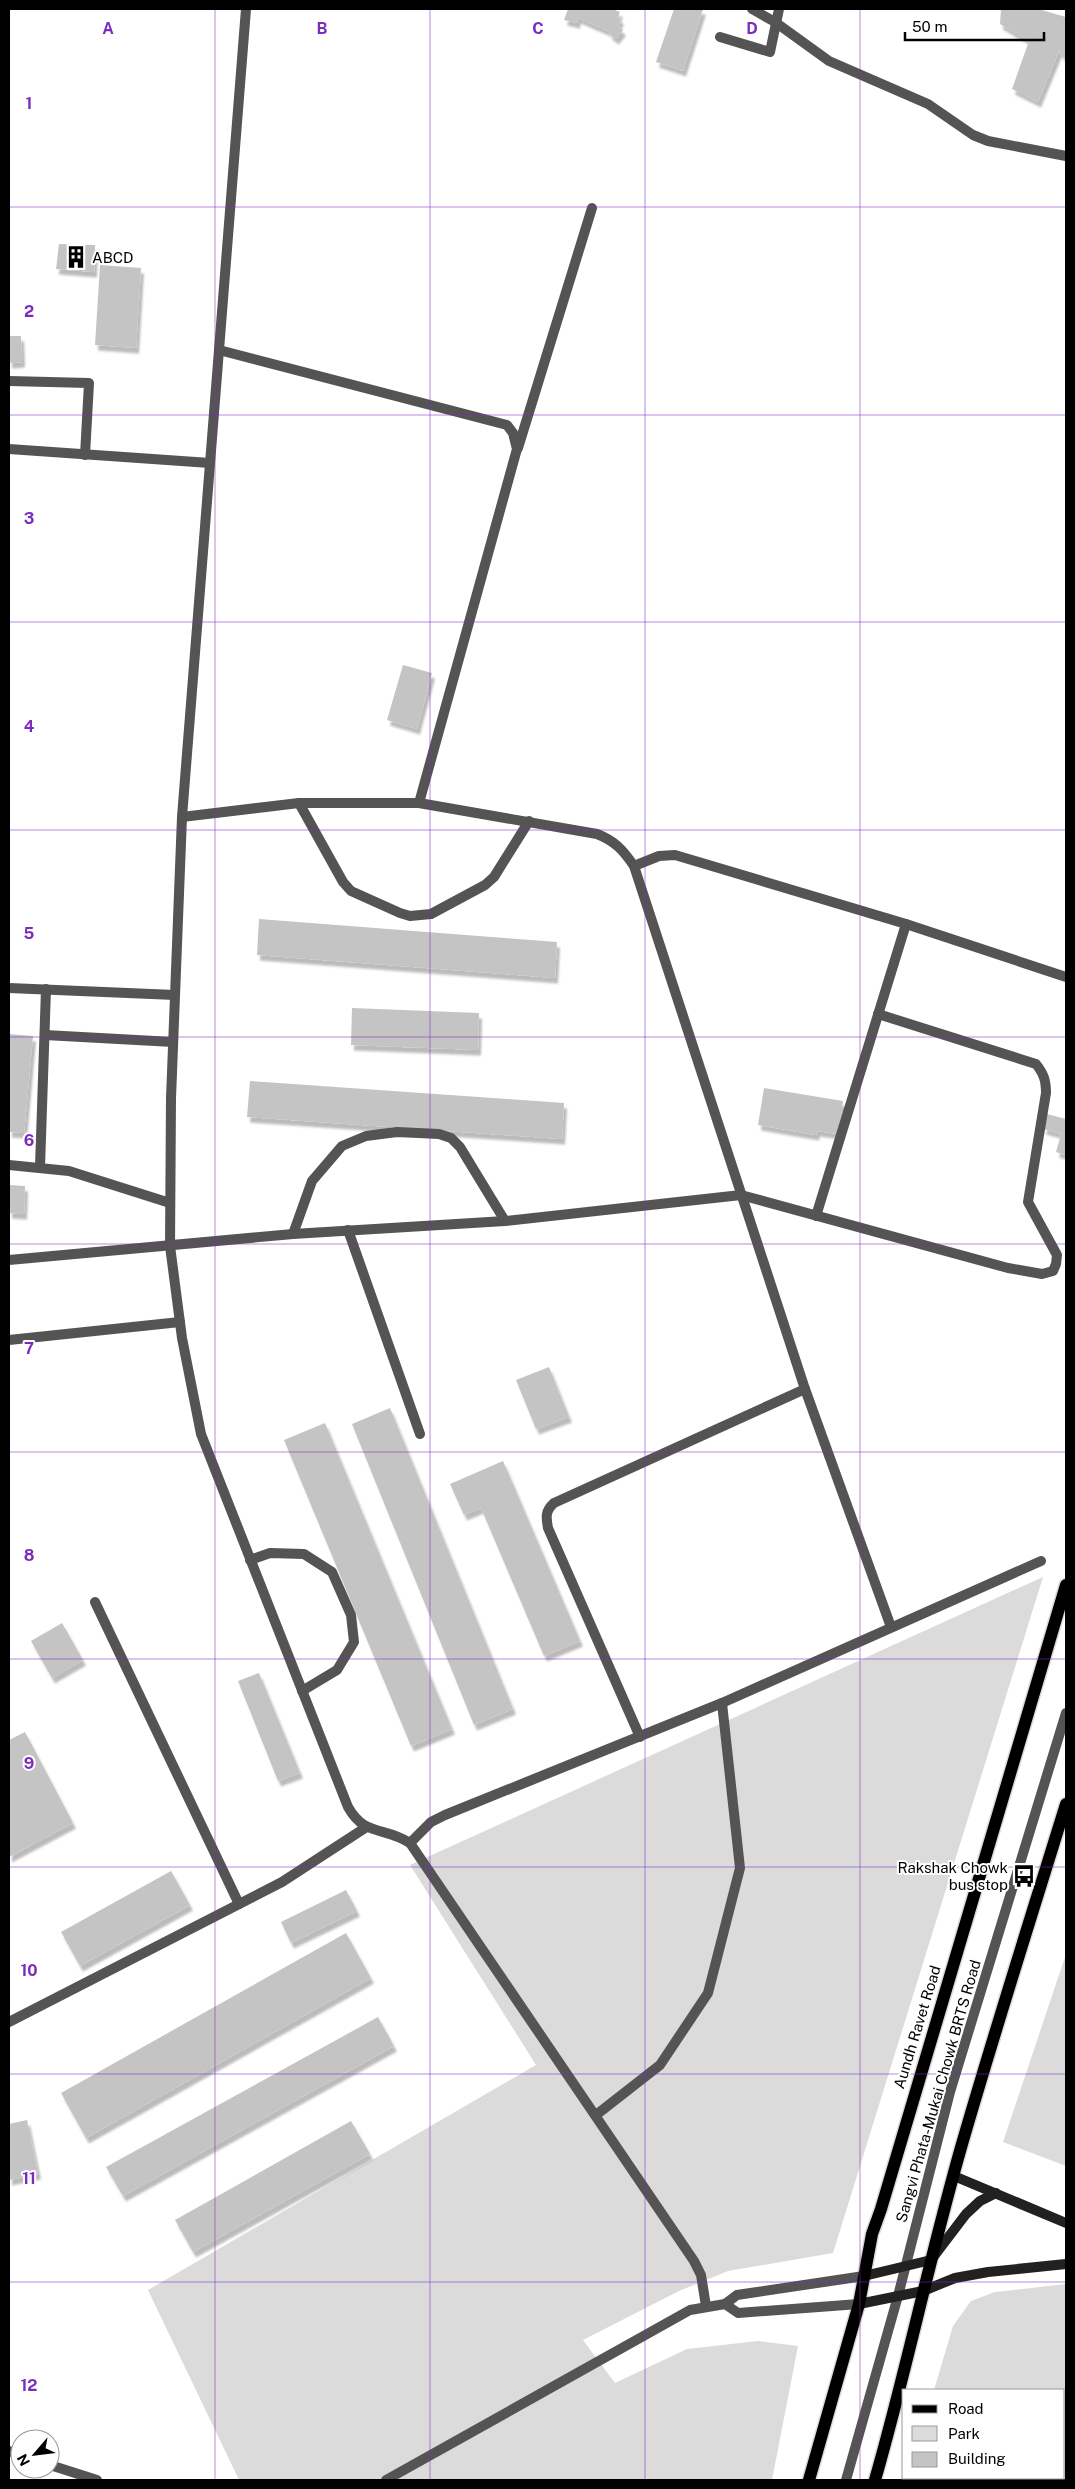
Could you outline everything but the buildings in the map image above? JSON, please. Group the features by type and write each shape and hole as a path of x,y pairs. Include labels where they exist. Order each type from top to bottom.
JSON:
{"main road":[{"name":"Aundh Ravet Road","path":"809,2480 859,2304 872,2234 881,2210 1066,1585"},
{"path":"875,2480 896,2407 923,2291 961,2146 1066,1804"}],"street":[{"path":"954,2176 1066,2223"},
{"path":"864,2276 932,2260 966,2214 980,2201 996,2193"},
{"path":"859,2304 923,2291 944,2281 988,2272 1066,2264"}],"lane":[{"path":"246,9 182,817 173,1042 170,1246 180,1322 201,1434 348,1807 355,1819 365,1828 397,1834 410,1842 694,2261 701,2275 706,2306"},
{"path":"752,9 775,22 829,61 928,104 973,136 988,141 1066,156"},
{"path":"720,36 770,52 779,9"},
{"path":"419,804 517,449 592,208"},
{"path":"219,350 507,425 517,440 517,449"},
{"path":"9,381 88,383 85,455"},
{"path":"9,450 210,464"},
{"path":"182,817 299,803 419,804 529,821 597,834 611,840 623,849 634,866 805,1388 891,1628"},
{"path":"299,803 343,882 351,891 410,916 432,914 485,885 494,877 529,821"},
{"path":"634,866 659,856 675,855 906,924 1066,977"},
{"path":"816,1216 906,924"},
{"path":"9,988 175,995"},
{"path":"40,1167 46,989"},
{"path":"9,1260 293,1234 504,1221 741,1195 1008,1268 1042,1274 1053,1271 1056,1264 1056,1256 1028,1202 1046,1093 1046,1081 1042,1072 1036,1064 878,1014"},
{"path":"45,1035 173,1042"},
{"path":"293,1234 312,1181 342,1146 366,1136 397,1132 439,1134 451,1138 460,1146 504,1221"},
{"path":"9,1165 40,1167 80,1174 170,1203"},
{"path":"348,1230 420,1434"},
{"path":"9,1340 180,1322"},
{"path":"640,1737 548,1528 546,1517 548,1508 554,1503 805,1388"},
{"path":"250,1560 270,1553 304,1554 332,1572 351,1615 354,1642 337,1670 302,1691"},
{"path":"410,1842 431,1822 446,1815 722,1703 1041,1561"},
{"path":"95,1602 239,1904"},
{"path":"596,2115 660,2065 708,1993 740,1868 722,1703"},
{"name":"Sangvi Phata-Mukai Chowk BRTS Road","path":"846,2480 898,2296 950,2092 1066,1713"},
{"path":"9,2022 282,1882 365,1828"},
{"path":"386,2480 690,2310 725,2304 737,2295 864,2276"},
{"path":"725,2304 738,2313 859,2304"},
{"path":"60,2468 97,2480"}],"green space":[{"path":"1043,1577 833,2253 728,2271 679,2291 583,2340 615,2383 687,2349 758,2341 798,2346 772,2480 239,2480 148,2290 536,2065 410,1865"},
{"path":"1066,1954 1066,2166 1003,2142"},
{"path":"1066,2284 1066,2480 909,2480 1065,2479 1065,2389 934,2389 953,2326 971,2301 995,2292"}],"place":[{"name":"ABCD","path":"76,257"},
{"name":"Rakshak Chowk bus stop","path":"1024,1876"}]}
